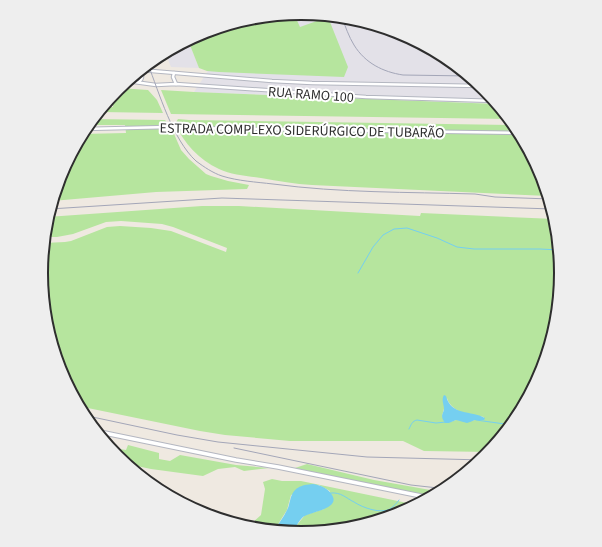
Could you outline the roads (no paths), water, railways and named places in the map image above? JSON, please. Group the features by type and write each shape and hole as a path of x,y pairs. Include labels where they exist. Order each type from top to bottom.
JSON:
{"street":[{"name":"RUA RAMO 100","path":"149,71 304,82 471,86"},
{"path":"174,73 173,77 176,84"},
{"path":"139,83 142,76"},
{"name":"RUA RAMO 100","path":"135,82 156,85 176,84 342,96 487,101"},
{"name":"ESTRADA COMPLEXO SIDERÚRGICO DE TUBARÃO","path":"93,129 168,127 512,133"},
{"path":"104,433 422,496"}],"water":[{"path":"444,395 452,407 462,412 485,418 484,420 475,420 467,423 456,420 445,423 442,416 444,409"},
{"path":"313,484 328,490 334,500 332,504 328,507 306,515 296,527 278,526 286,513 291,496 295,490 305,485"}],"waterway":[{"path":"358,273 373,247 383,235 394,229 407,228 437,238 457,247 474,249 553,250"},
{"path":"409,429 413,422 417,420 436,423 446,422"},
{"path":"476,420 505,424"},
{"path":"331,493 341,494 362,506 377,511 390,509 399,500"}],"railway":[{"path":"345,24 350,39 363,57 375,66 388,72 403,75 460,76"},
{"path":"150,70 162,102 180,141 196,161 209,170 222,176 247,181 323,189 374,192 475,194 495,197 543,199"},
{"path":"56,209 222,198 546,209"},
{"path":"92,417 218,442 367,457 473,460"},
{"path":"234,448 411,485 436,488"}]}
